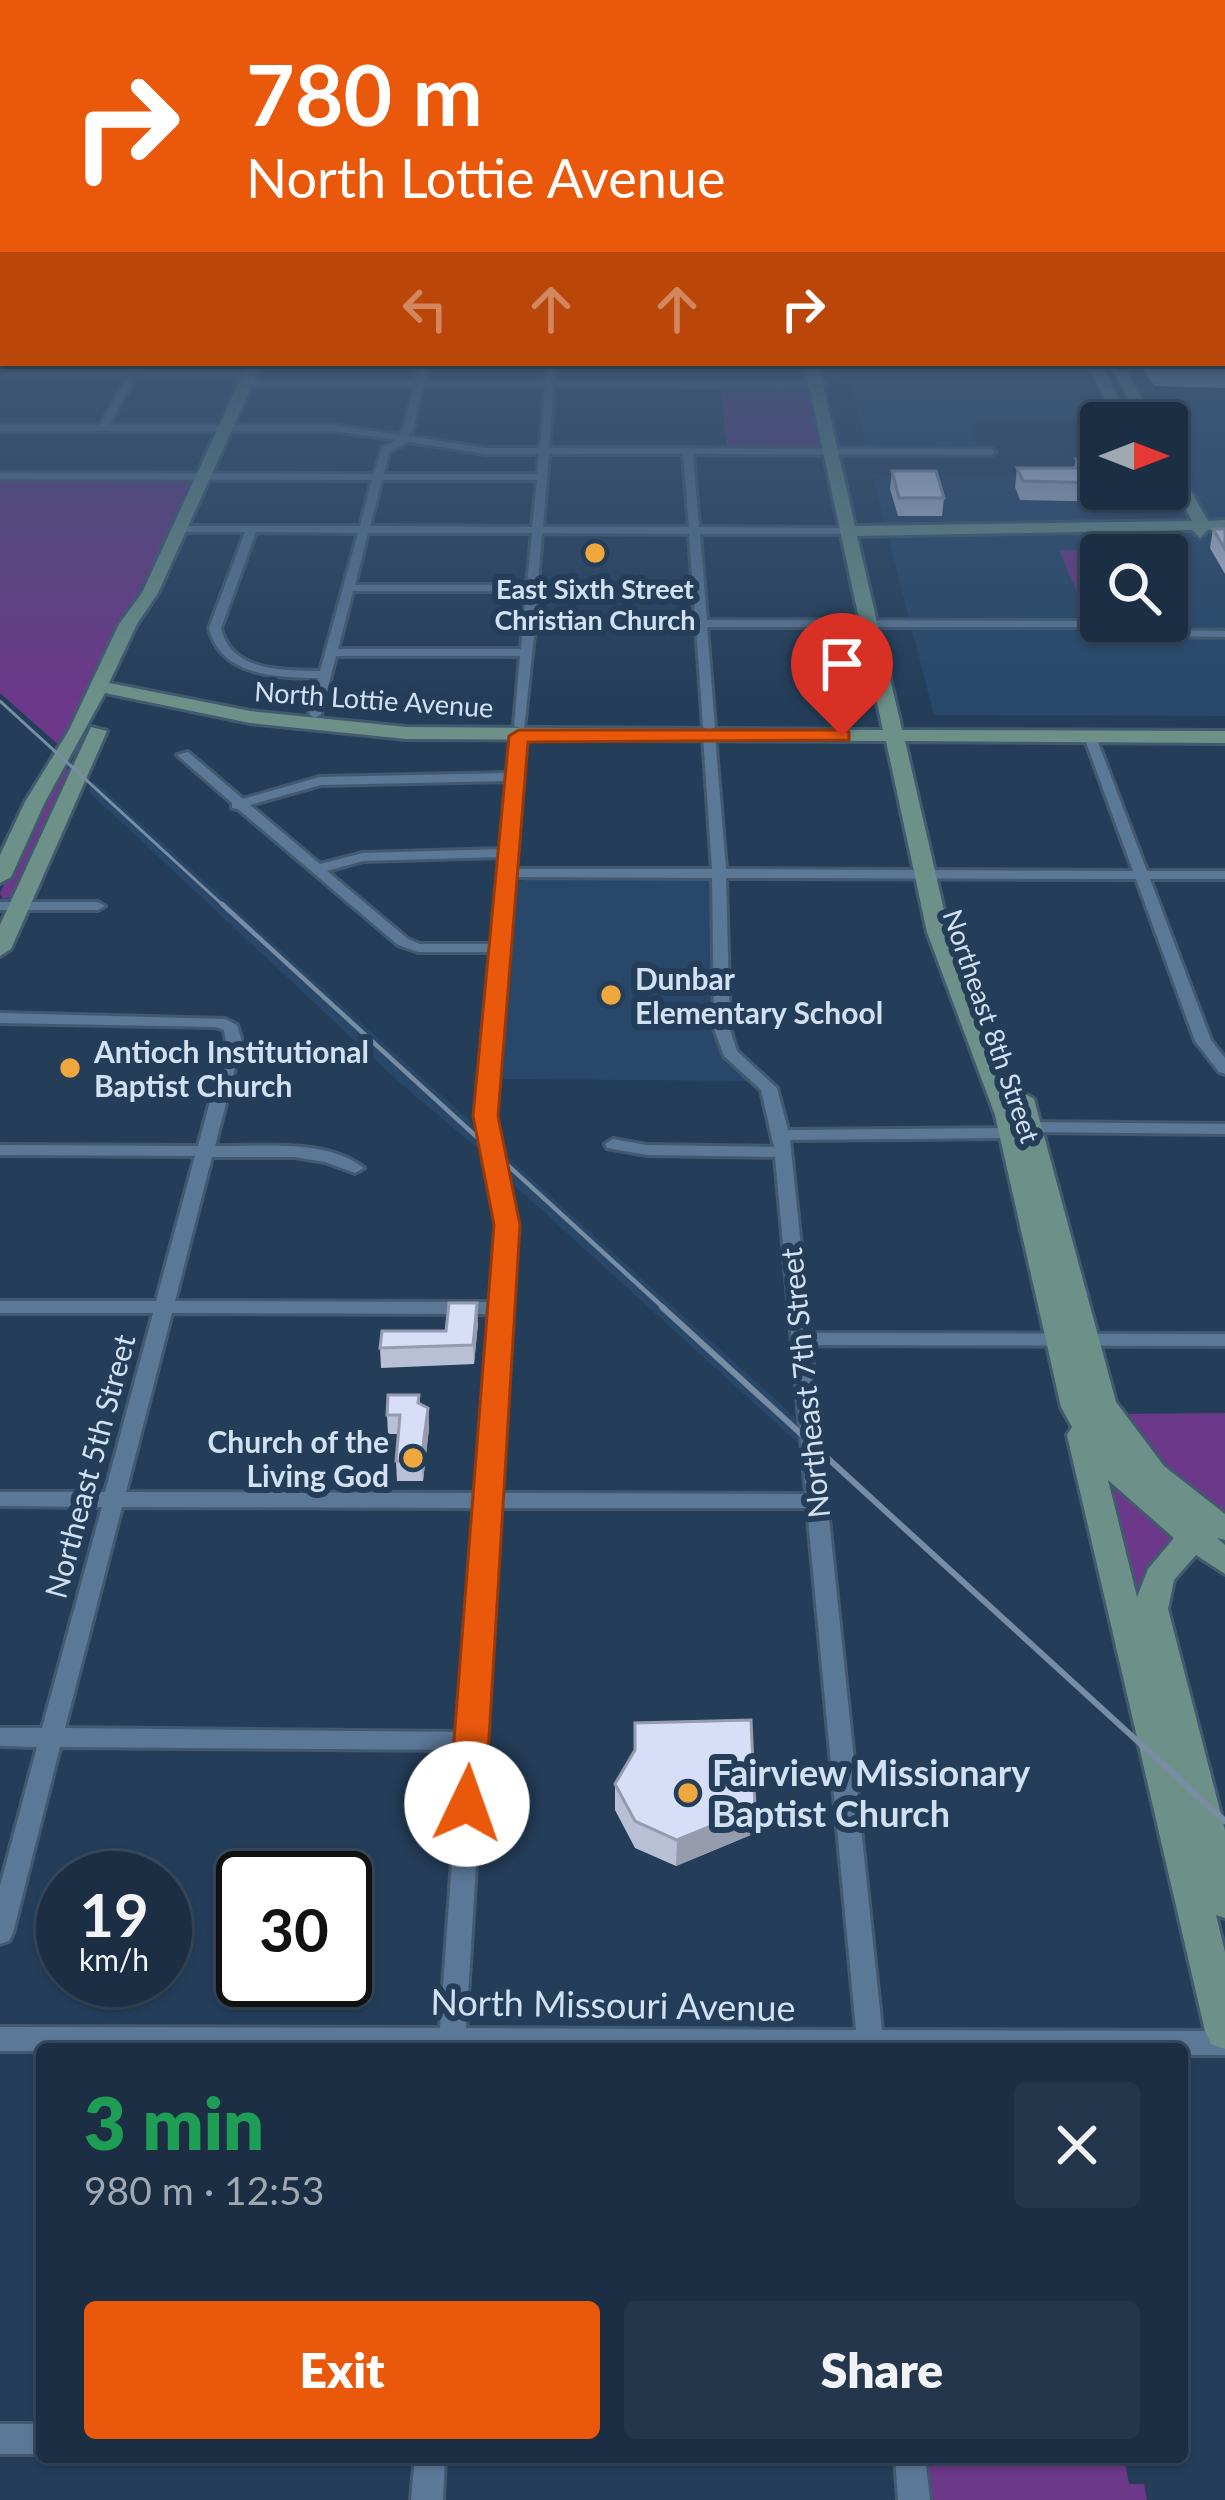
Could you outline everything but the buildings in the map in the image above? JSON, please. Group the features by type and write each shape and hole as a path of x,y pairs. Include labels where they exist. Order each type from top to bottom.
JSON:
{"main road":[{"path":"6,923 110,688 128,624 150,593 207,469"},
{"name":"Northeast 8th Street","path":"840,469 933,875 964,962 1007,1057 1071,1340"},
{"path":"1188,508 1197,528"},
{"path":"1181,510 1197,528"},
{"path":"856,531 1225,529"},
{"path":"0,877 110,688"},
{"name":"North Lottie Avenue","path":"110,688 121,702 155,699 331,728 709,732 1225,726"},
{"name":"North Lottie Avenue","path":"110,688 520,731"},
{"name":"North Lottie Avenue","path":"899,731 1225,737"},
{"path":"1071,1340 1076,1407 1225,2031"},
{"path":"1071,1340 1114,1426 1203,1525 1225,1562"},
{"path":"1076,1407 1110,1464 1203,1525"},
{"path":"1203,1525 1156,1578 1152,1609 1225,1901"}],"street":[{"path":"315,713 380,469"},
{"path":"452,2038 507,1214 485,1116 543,469"},
{"name":"Northeast 7th Street","path":"690,469 719,874 722,1029 730,1053 769,1088 781,1143 871,2043"},
{"path":"0,476 542,477"},
{"path":"179,529 856,531"},
{"path":"252,530 215,628 218,644 252,666 325,675"},
{"path":"349,588 533,588"},
{"path":"530,623 1118,624 1163,634 1225,634"},
{"path":"332,652 527,653"},
{"path":"1090,737 1203,1041 1225,1069"},
{"path":"183,755 403,942 418,948 501,948"},
{"path":"237,805 320,781 516,777"},
{"path":"317,869 363,857 719,874 1225,875"},
{"path":"6,923 98,906"},
{"name":"Northeast 5th Street","path":"0,1018 219,1022 231,1028 234,1041 0,1933"},
{"path":"613,1144 647,1150 1021,1130 1225,1130"},
{"path":"0,1150 294,1152 329,1157 355,1168"},
{"path":"0,1307 500,1308"},
{"path":"800,1339 1225,1340"},
{"path":"0,1499 816,1501"},
{"path":"0,1737 470,1741"},
{"name":"North Missouri Avenue","path":"0,2039 714,2043"},
{"name":"North Missouri Avenue","path":"1188,2043 1225,2043"},
{"path":"0,2439 36,2439"},
{"path":"427,2500 430,2463"},
{"path":"911,2463 914,2500"}],"shaded area":[{"path":"1188,469 1225,469 1225,716 934,715 872,475 1080,475 1080,510 1188,510"},
{"path":"0,479 193,482 62,748 0,693"},
{"path":"1059,550 1080,550 1080,600"},
{"path":"64,766 71,772 16,896 3,899 0,893 39,807"},
{"path":"93,780 473,1124 482,1152 399,1082 88,791"},
{"name":"Dunbar Elementary School","path":"528,879 710,879 717,1030 753,1081 498,1079 516,883"},
{"path":"503,1153 797,1419 799,1444 512,1183"},
{"path":"1225,1413 1225,1520 1189,1495 1117,1414"},
{"path":"1107,1482 1172,1539 1142,1577 1138,1594 1130,1594"},
{"path":"926,2463 1125,2463 1129,2484 1144,2484 1147,2500 930,2500"}],"railway":[{"path":"0,701 225,907"},
{"path":"222,904 666,1310"},
{"path":"662,1307 1225,1821"}],"place":[{"name":"East Sixth Street Christian Church","path":"595,553"},
{"name":"Dunbar Elementary School","path":"611,995"},
{"name":"Antioch Institutional Baptist Church","path":"70,1068"},
{"name":"Church of the Living God","path":"413,1458"},
{"name":"Fairview Missionary Baptist Church","path":"688,1793"}],"route":[{"path":"467,1804 507,1225 485,1116 519,736 842,736"}]}
